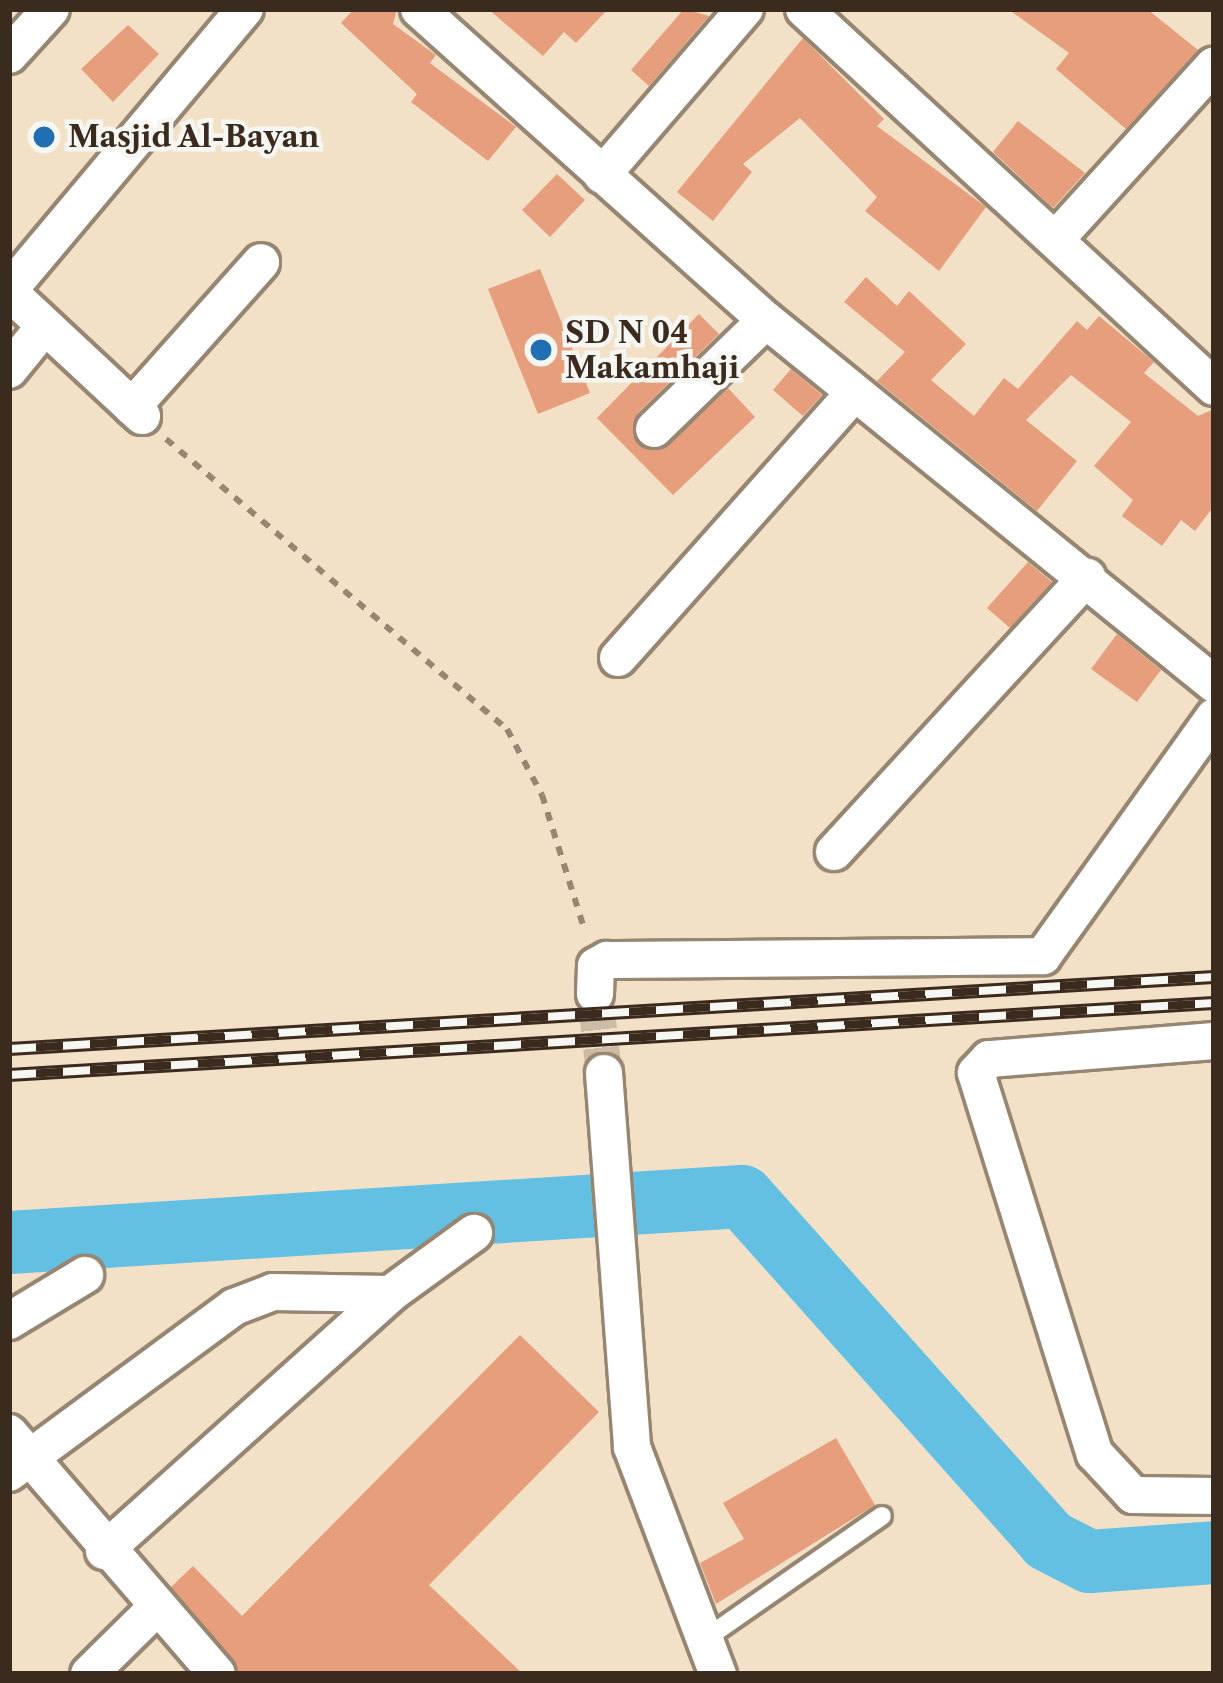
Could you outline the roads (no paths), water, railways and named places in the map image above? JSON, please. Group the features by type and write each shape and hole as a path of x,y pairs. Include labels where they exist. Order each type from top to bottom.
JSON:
{"street":[{"path":"9,55 51,9"},
{"path":"245,9 9,291 137,412 261,262"},
{"path":"419,9 766,320 1214,684"},
{"path":"602,176 745,9"},
{"path":"804,9 1214,386"},
{"path":"1055,240 1214,64"},
{"path":"654,429 766,320"},
{"path":"9,370 44,327"},
{"path":"618,658 854,394"},
{"path":"834,852 1087,577"},
{"path":"595,980 1042,956 1214,717"},
{"path":"1214,1042 989,1059 976,1073 1095,1454 1133,1496 1214,1496"},
{"path":"604,1073 632,1447 710,1657"},
{"path":"104,1551 390,1294 474,1233"},
{"path":"9,1321 86,1275"},
{"path":"217,1674 16,1454 234,1307 273,1292 390,1294"},
{"path":"89,1674 155,1608"}],"lane":[{"path":"710,1657 882,1516"}],"waterway":[{"path":"9,1242 742,1196 1048,1540 1089,1561 1214,1552"}],"tunnel":[{"path":"595,994 604,1073"}],"railway":[{"path":"9,1049 1214,977"},
{"path":"9,1075 1214,1003"}],"place":[{"name":"Masjid Al-Bayan","path":"44,137"},
{"name":"SD N 04 Makamhaji","path":"541,350"}]}
